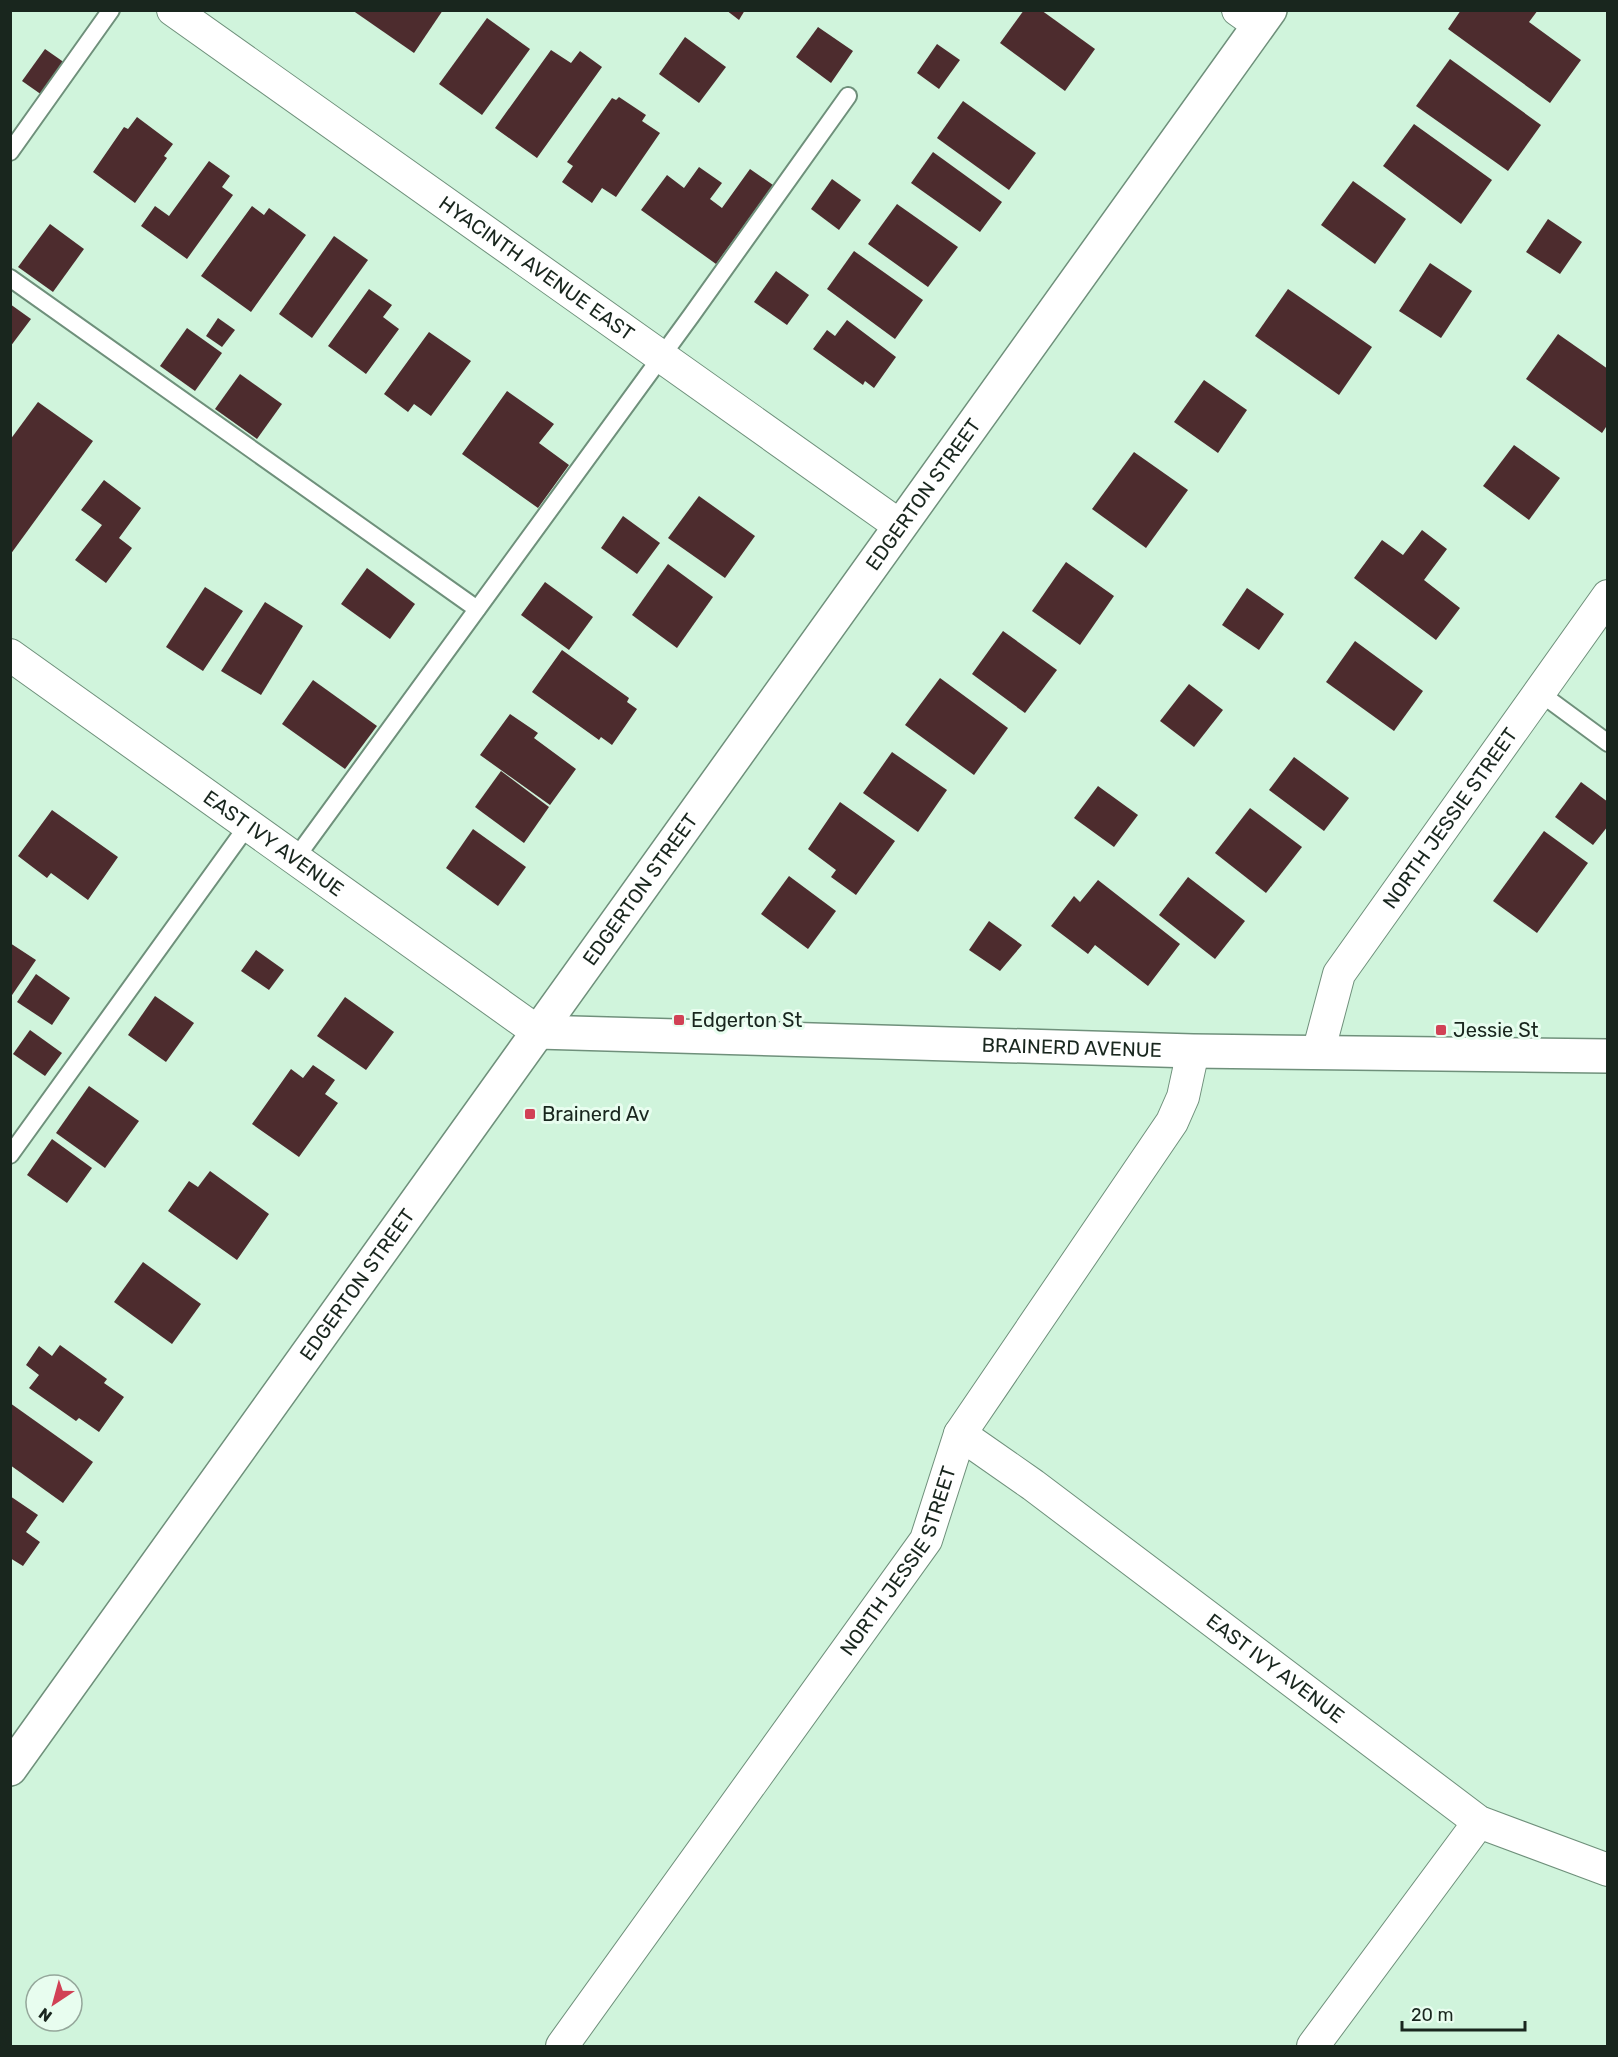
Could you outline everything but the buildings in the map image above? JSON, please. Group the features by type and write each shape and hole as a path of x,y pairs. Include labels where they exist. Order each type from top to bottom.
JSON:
{"street":[{"name":"HYACINTH AVENUE EAST","path":"173,10 900,526"},
{"name":"EDGERTON STREET","path":"10,1769 900,526 1256,15"},
{"name":"NORTH JESSIE STREET","path":"1318,1053 1339,974 1608,596"},
{"name":"EAST IVY AVENUE","path":"10,655 538,1032"},
{"name":"BRAINERD AVENUE","path":"538,1032 1193,1051 1608,1056"},
{"name":"NORTH JESSIE STREET","path":"562,2046 926,1540 960,1434 1172,1122 1183,1097 1193,1051"},
{"name":"EAST IVY AVENUE","path":"960,1434 1042,1492 1479,1822 1608,1870"},
{"path":"1313,2046 1479,1822"}],"lane":[{"path":"10,152 111,10"},
{"path":"295,859 848,96"},
{"path":"10,278 477,609"},
{"path":"1540,693 1608,743"},
{"path":"10,1155 248,825"}],"place":[{"name":"Edgerton St","path":"679,1020"},
{"name":"Jessie St","path":"1441,1030"},
{"name":"Brainerd Av","path":"530,1114"}]}
